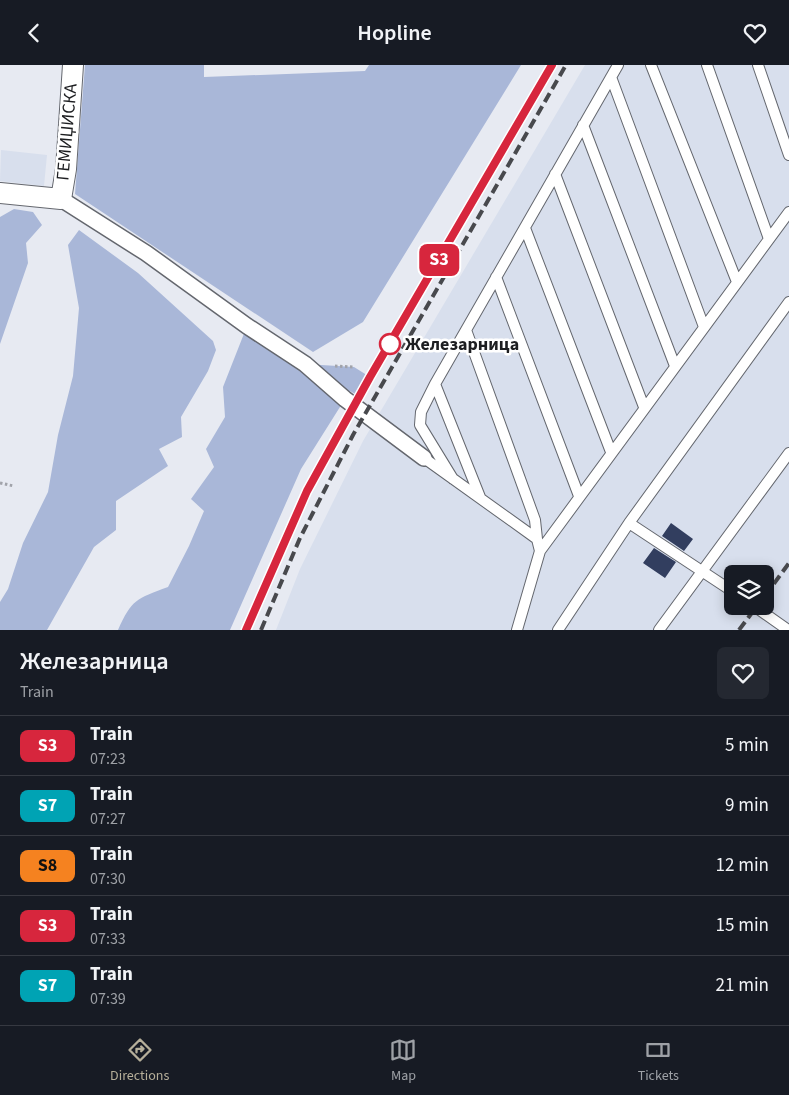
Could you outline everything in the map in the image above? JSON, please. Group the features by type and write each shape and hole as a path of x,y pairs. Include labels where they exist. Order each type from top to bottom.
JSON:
{"street":[{"name":"ГЕМИЏИСКА","path":"60,199 66,169 73,65"},
{"path":"0,193 60,199 146,253 247,326 305,364 345,399 424,458"}],"lane":[{"path":"453,479 420,425 421,412 435,384 618,65"},
{"path":"651,65 737,282"},
{"path":"707,65 769,239"},
{"path":"758,65 789,155"},
{"path":"611,77 704,327"},
{"path":"583,125 674,366"},
{"path":"555,174 644,407"},
{"path":"518,630 540,551 578,496 789,212"},
{"path":"525,228 611,452"},
{"path":"496,277 578,496"},
{"path":"558,630 630,523 789,302"},
{"path":"466,331 535,520 540,551"},
{"path":"435,384 480,498"},
{"path":"659,630 789,453"},
{"path":"424,458 537,539"},
{"path":"630,523 724,585"},
{"path":"767,615 788,630"}],"path":[{"path":"0,483 14,486"}],"shaded area":[{"path":"85,65 204,65 204,77 365,71 369,65 521,65 363,322 313,352 75,194"},
{"path":"585,65 789,65 789,630 276,630 300,569 363,441"},
{"path":"1,150 47,155 44,186 0,181"},
{"path":"14,209 33,212 42,225 26,243 28,263 0,344 0,217"},
{"path":"79,230 138,273 213,341 216,350 208,371 181,417 182,437 159,449 168,466 116,501 116,530 94,547 47,630 0,630 0,602 8,589 23,543 48,492 58,435 73,376 79,308 68,245"},
{"path":"247,326 305,364 354,367 370,377 360,397 350,391 301,469 230,630 118,630 127,612 136,601 168,587 204,511 191,499 214,467 206,449 225,417 223,387"}],"building":[{"path":"671,523 693,539 684,551 662,536"},
{"path":"654,548 676,562 665,578 643,563"}],"railway":[{"path":"246,630 307,491 370,377 553,65"},
{"path":"261,630 300,538 353,435 566,65"},
{"path":"774,584 789,563"},
{"path":"739,630 750,615"}],"train":[{"name":"S3","path":"246,630 307,491 370,377 552,65"}],"place":[{"name":"Железарница","path":"390,344"}]}
